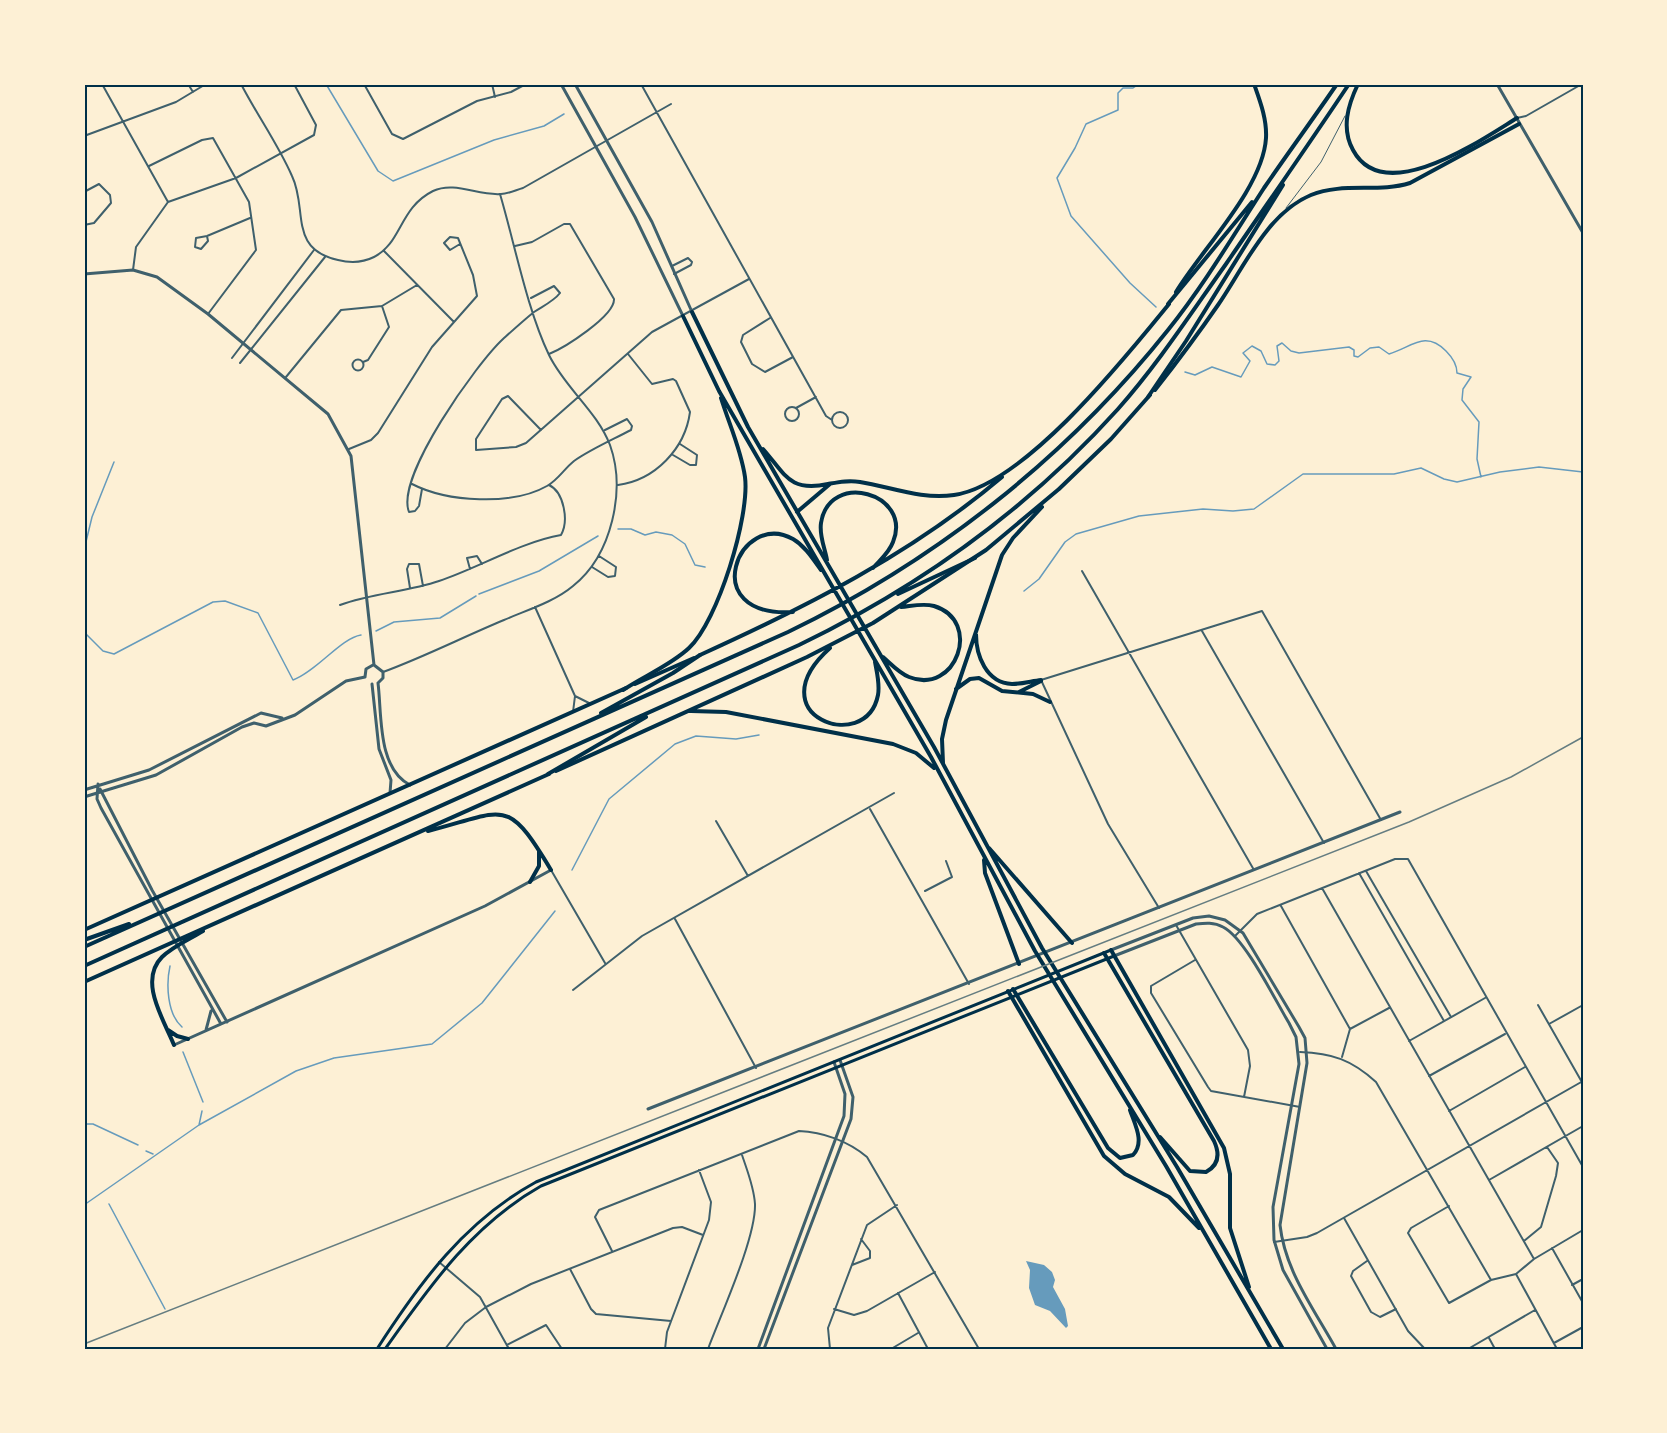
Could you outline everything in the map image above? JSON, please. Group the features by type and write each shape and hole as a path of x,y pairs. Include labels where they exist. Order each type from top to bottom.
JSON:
{"main road":[{"path":"1168,304 1246,192 1262,160 1266,129 1254,84"},
{"path":"84,947 830,611 911,564 990,507 1055,450 1136,369 1193,297 1337,84"},
{"path":"881,602 957,553 1017,507 1111,417 1176,336 1349,84"},
{"path":"1359,84 1347,114 1347,134 1356,156 1369,168 1388,172 1412,170 1443,160 1517,118"},
{"path":"943,764 943,731 976,627 1007,546 1059,489 1111,439 1148,397 1191,345 1284,213 1302,199 1326,190 1391,187 1410,183 1519,124"},
{"path":"1148,397 1218,291 1306,147"},
{"path":"84,930 700,655 796,611 871,571 954,515 1007,473 1079,405 1168,304 1266,186"},
{"path":"692,312 756,441 943,764 1042,948 1283,1349"},
{"path":"683,316 718,391 874,658 1035,951 1206,1235 1271,1349"},
{"path":"699,351 703,347 709,348"},
{"path":"623,690 681,655 700,636 712,613 736,541 744,515 745,477 718,391"},
{"path":"756,441 796,485 809,488 855,481 922,495 951,496 972,490 1007,473"},
{"path":"792,516 831,484"},
{"path":"84,982 690,711 834,644 900,607 975,558 1059,489"},
{"path":"828,565 820,534 824,512 830,503 841,495 864,492 885,503 895,526 892,544 871,571"},
{"path":"796,611 765,612 753,607 742,596 735,572 739,557 747,546 767,535 788,537 804,548 830,581"},
{"path":"84,966 799,645 881,602 975,558"},
{"path":"881,655 905,675 923,680 946,673 959,655 960,634 948,615 930,606 900,607"},
{"path":"976,627 978,657 996,678 1012,684 1041,680"},
{"path":"834,644 810,667 804,685 805,698 811,710 829,723 852,724 871,710 879,690 874,658"},
{"path":"579,725 673,673 700,655"},
{"path":"956,689 978,678 1002,691 1035,694 1050,702"},
{"path":"1019,692 1041,680"},
{"path":"548,774 661,707"},
{"path":"690,711 726,712 893,744 916,753 937,770"},
{"path":"416,834 483,815 500,813 521,824 551,870"},
{"path":"985,843 1072,943"},
{"path":"530,882 539,866 539,850"},
{"path":"983,856 985,873 1019,964"},
{"path":"84,940 166,910"},
{"path":"174,1045 152,987 155,967 166,953 210,926"},
{"path":"377,1349 439,1262 483,1216 544,1178 1111,950 1224,1148 1229,1168 1230,1228 1252,1296"},
{"path":"1104,953 1214,1141 1218,1154 1216,1164 1203,1173 1190,1171 1152,1128"},
{"path":"385,1349 444,1268 490,1220 541,1186 1114,956"},
{"path":"1013,989 1108,1148 1113,1155 1122,1158 1134,1154 1139,1144 1127,1104"},
{"path":"1008,991 1104,1156 1125,1174 1172,1199 1206,1235"},
{"path":"168,1029 177,1036 188,1039"}],"street":[{"path":"102,84 168,202"},
{"path":"188,84 193,92"},
{"path":"84,136 176,102 206,84"},
{"path":"241,84 292,176 303,231 314,250 325,257 350,263 373,258 384,251 405,215 415,203 433,191 453,188 500,194 523,188 671,104"},
{"path":"133,270 136,247 168,202 236,178 314,135 316,130 294,84"},
{"path":"364,84 392,134 398,139 407,138 477,101 495,97 526,84"},
{"path":"492,84 495,97"},
{"path":"561,84 598,147 656,256 683,316"},
{"path":"575,84 652,222 692,312"},
{"path":"641,84 826,416 840,428 847,424 848,420 841,412 834,415 832,420"},
{"path":"1497,84 1583,233"},
{"path":"1517,118 1526,116 1582,84"},
{"path":"1519,124 1526,116"},
{"path":"149,166 202,140 213,138 249,202 256,250 208,314"},
{"path":"84,192 99,184 110,195 111,203 94,223 84,225"},
{"path":"383,672 409,663 535,607 574,586 598,556 610,526 618,473 609,442 604,431 563,380 549,354 533,313 531,298 500,194"},
{"path":"207,236 208,241 201,249 195,247 196,238 207,236 250,218"},
{"path":"515,246 532,242 564,224 570,224 614,299 611,309 576,339 549,354"},
{"path":"349,449 371,440 378,433 426,355 453,321 477,296 473,275 460,244 454,237 446,239 444,243 450,250 460,244"},
{"path":"232,358 314,250"},
{"path":"384,251 453,321"},
{"path":"240,363 325,257"},
{"path":"671,267 688,258 692,262 691,266 674,274"},
{"path":"84,274 133,270 156,277 208,314 328,414 349,449 374,665 383,672"},
{"path":"541,430 508,396 502,399 476,439 476,450 516,447 526,443 541,430 578,397 628,354 652,332 749,279"},
{"path":"286,377 341,310 382,306 417,285"},
{"path":"422,489 419,507 409,512 407,501 429,443 463,388 502,340 560,293 554,286 531,298"},
{"path":"363,362 368,360 389,327 382,306"},
{"path":"770,318 743,335 741,342 748,357 759,370 765,372 793,357"},
{"path":"618,485 640,478 665,464 679,444 690,412 676,381 669,379 652,384 628,354"},
{"path":"796,408 798,418 789,421 785,410 789,407 796,408 816,397"},
{"path":"412,484 422,489 479,500 519,495 549,485 577,459 631,430 629,420 604,431"},
{"path":"673,455 690,465 696,465 698,455 679,444"},
{"path":"340,605 367,596 423,586 540,539 561,535 564,522 562,500 556,488 549,485"},
{"path":"470,569 467,558 477,556 482,564"},
{"path":"591,567 608,577 615,576 616,567 598,556"},
{"path":"410,588 407,569 409,564 414,563 419,564 421,568 423,586"},
{"path":"1082,571 1254,870"},
{"path":"535,607 575,696 573,712"},
{"path":"1159,908 1108,824 1041,680 1262,611 1381,820"},
{"path":"1202,631 1324,843"},
{"path":"365,677 366,669 374,665"},
{"path":"372,684 382,680 383,672"},
{"path":"365,677 372,684 379,748 391,780 390,793"},
{"path":"84,797 151,777 243,727 268,724 304,710 346,681 365,677"},
{"path":"378,683 386,750 397,776 410,785"},
{"path":"575,696 591,704"},
{"path":"84,790 147,771 262,712 269,716 284,718"},
{"path":"258,716 259,724"},
{"path":"268,724 269,716"},
{"path":"98,784 99,791 152,890 227,1022"},
{"path":"99,791 97,799 210,1009 221,1024"},
{"path":"573,990 604,963 642,936 894,794"},
{"path":"870,808 969,984"},
{"path":"648,1109 1400,812"},
{"path":"716,821 748,877"},
{"path":"1235,936 1252,917 1402,857 1408,859 1583,1167"},
{"path":"925,891 952,877 946,861"},
{"path":"174,1045 485,906 551,870 604,963"},
{"path":"1366,871 1451,1017"},
{"path":"1359,873 1444,1021"},
{"path":"1322,888 1534,1259"},
{"path":"1280,905 1350,1029 1342,1058"},
{"path":"1111,950 1193,918 1209,916 1225,920 1240,930 1299,1027 1305,1038 1308,1053 1281,1209 1282,1241 1291,1268 1336,1349"},
{"path":"675,919 756,1068"},
{"path":"1114,956 1178,930 1207,922 1221,925 1235,936 1289,1023 1299,1053 1274,1207 1274,1242 1283,1270 1327,1349"},
{"path":"1175,925 1248,1050 1251,1066 1244,1097"},
{"path":"1195,960 1151,986 1151,993 1211,1091 1300,1107"},
{"path":"1416,972 1422,969"},
{"path":"1410,1041 1485,997"},
{"path":"1274,1242 1307,1238 1582,1082 1538,1005"},
{"path":"1549,1024 1583,1005"},
{"path":"1350,1029 1390,1007"},
{"path":"206,1031 211,1017 210,1009"},
{"path":"1429,1076 1506,1033"},
{"path":"1299,1053 1342,1058 1359,1067 1384,1092 1491,1280"},
{"path":"764,1349 844,1142 853,1104 840,1060"},
{"path":"758,1349 837,1140 846,1104 834,1062"},
{"path":"1449,1111 1525,1067"},
{"path":"1489,1180 1583,1126"},
{"path":"612,1251 595,1217 599,1210 799,1131 812,1132 844,1142 867,1157 979,1349"},
{"path":"1524,1241 1541,1227 1556,1176 1555,1155 1547,1147"},
{"path":"708,1349 748,1241 754,1216 754,1191 741,1154"},
{"path":"665,1349 671,1321 703,1235 711,1202 699,1170"},
{"path":"830,1349 828,1328 861,1239 872,1220 897,1205"},
{"path":"1449,1206 1411,1228 1408,1233 1449,1303 1491,1280 1515,1274 1534,1259 1583,1230"},
{"path":"1344,1218 1408,1331 1425,1349"},
{"path":"445,1349 462,1326 486,1307 531,1284 612,1251 682,1227 703,1235"},
{"path":"850,1266 870,1258 870,1251 861,1239"},
{"path":"1552,1248 1583,1304"},
{"path":"1368,1260 1353,1271 1352,1280 1371,1312 1377,1317 1385,1316 1396,1309"},
{"path":"439,1262 478,1295 509,1349"},
{"path":"570,1269 591,1309 596,1314 671,1321"},
{"path":"834,1309 854,1315 867,1311 935,1272"},
{"path":"1515,1274 1557,1349"},
{"path":"1572,1285 1583,1279"},
{"path":"897,1293 928,1349"},
{"path":"1468,1349 1535,1310"},
{"path":"507,1345 546,1325 562,1349"},
{"path":"1554,1344 1583,1327"},
{"path":"891,1349 918,1333"},
{"path":"1488,1337 1495,1349"},
{"path":"1418,1349 1422,1346"}],"lane":[{"path":"1284,213 1321,162 1347,114"}],"water":[{"path":"1026,1261 1044,1265 1052,1272 1055,1280 1053,1287 1065,1309 1068,1326 1066,1328 1050,1311 1035,1305 1029,1288 1030,1270"}],"waterway":[{"path":"326,84 378,171 393,181 494,140 544,126 564,114"},
{"path":"1139,84 1133,88 1123,88 1118,93 1118,110 1086,124 1057,178 1071,216 1130,283 1156,307"},
{"path":"1185,372 1195,375 1212,367 1241,377 1250,361 1243,353 1252,346 1261,351 1267,364 1275,365 1279,361 1277,346 1282,343 1291,351 1299,353 1349,347 1354,350 1354,356 1358,357 1370,348 1379,347 1389,354 1418,342 1431,342 1451,356 1457,373 1471,377 1463,389 1462,400 1479,422 1477,459 1481,477"},
{"path":"84,550 92,517 114,462"},
{"path":"1024,591 1039,579 1065,542 1076,534 1139,516 1203,509 1233,511 1254,509 1303,474 1394,474 1421,468 1444,479 1457,482 1500,472 1539,467 1583,472"},
{"path":"618,529 631,529 645,535 656,532 672,535 685,544 695,565 705,567"},
{"path":"479,594 539,571 598,536"},
{"path":"376,631 394,622 440,618 476,596"},
{"path":"84,632 103,651 114,654 213,602 225,601 258,613 293,680 311,670 345,642 361,635"},
{"path":"572,870 609,799 675,744 696,736 736,739 759,735"},
{"path":"84,1205 199,1125 296,1071 334,1058 432,1044 482,1003 555,911"},
{"path":"170,966 169,998 173,1015 182,1027"},
{"path":"183,1052 203,1102"},
{"path":"199,1125 202,1111"},
{"path":"85,1124 93,1124 138,1145"},
{"path":"146,1151 153,1154"},
{"path":"109,1204 165,1309"}],"railway":[{"path":"84,1344 1409,822 1511,777 1583,737"}]}
